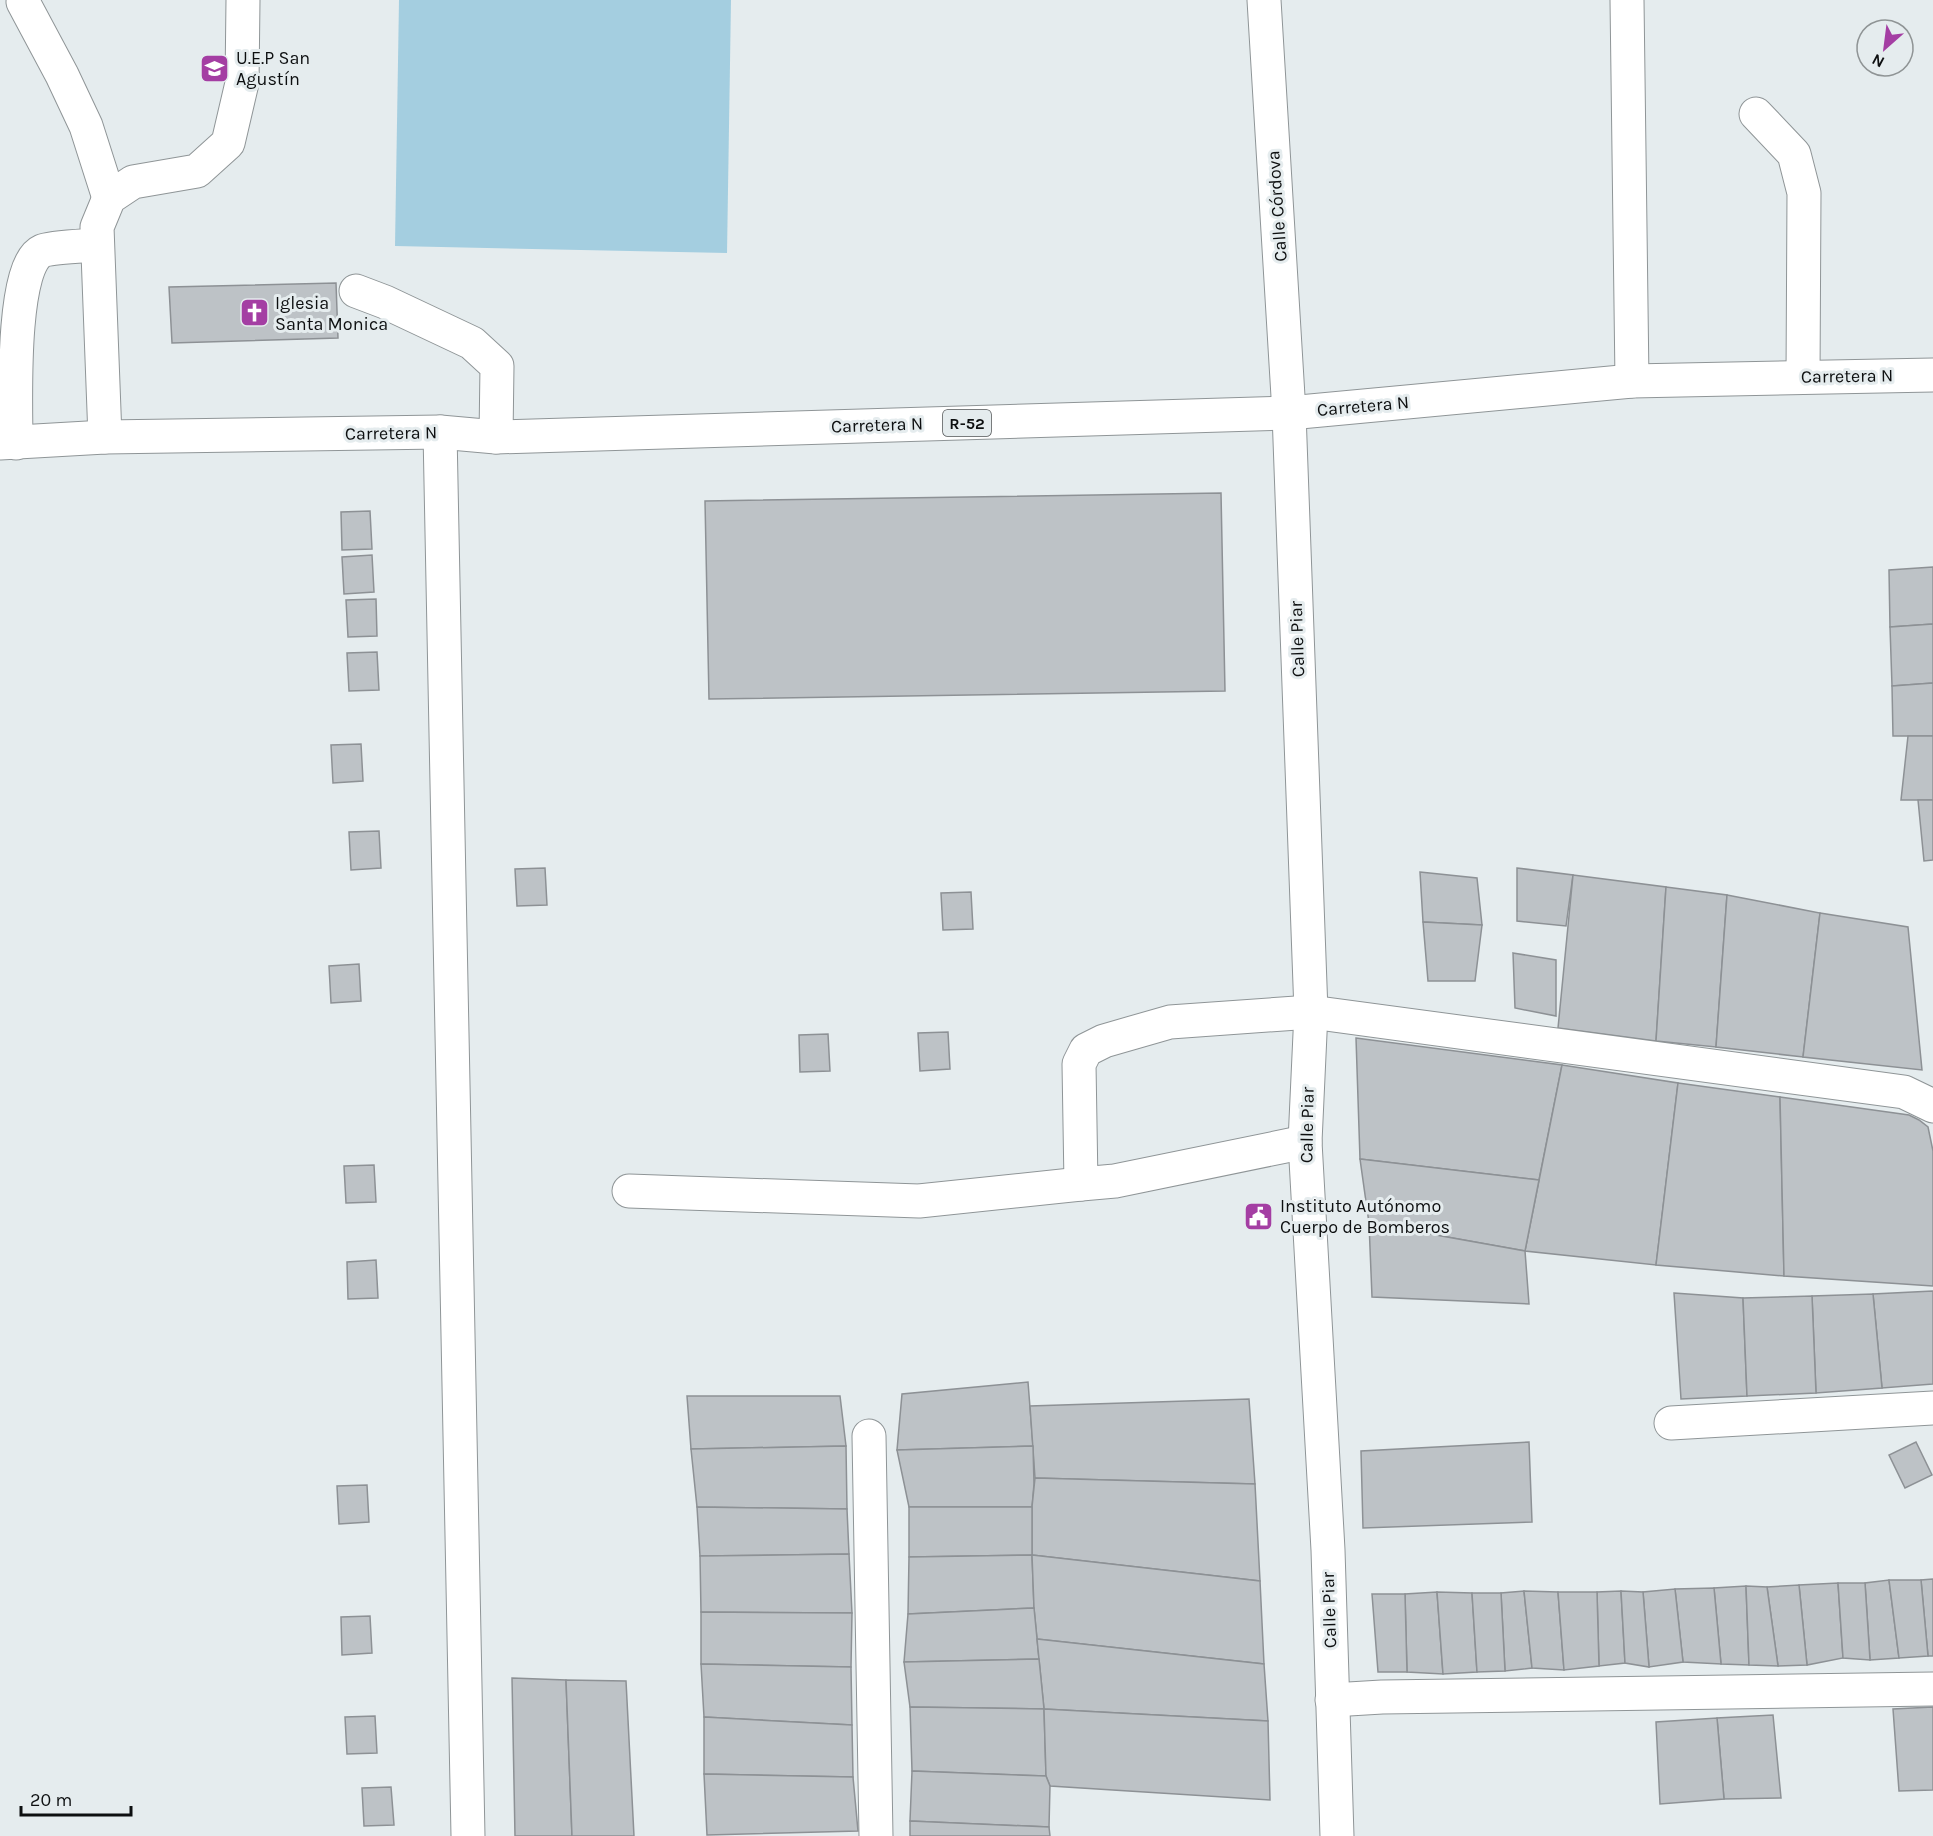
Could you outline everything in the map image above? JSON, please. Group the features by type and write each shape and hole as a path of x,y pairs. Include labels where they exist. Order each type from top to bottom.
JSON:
{"street":[{"path":"105,437 97,227 110,198 134,182 197,171 228,143 242,83 243,0"},
{"name":"Calle Córdova","path":"1264,0 1290,413"},
{"path":"1627,0 1632,381"},
{"path":"23,2 86,126 110,198"},
{"path":"1756,114 1794,154 1804,192 1803,376"},
{"path":"8,443 16,346 27,274 33,258 43,251 98,245"},
{"path":"356,291 385,302 472,343 497,366 496,437"},
{"name":"Carretera N","path":"8,443 105,437 441,432 496,437 1290,413 1632,381 1933,375"},
{"name":"Calle Piar","path":"1290,413 1311,1012 1305,1142 1328,1550 1337,1836"},
{"path":"441,432 468,1836"},
{"path":"1081,1184 1079,1064 1086,1050 1104,1041 1170,1022 1311,1012 1904,1092 1933,1106"},
{"path":"629,1191 919,1201 1115,1181 1305,1142"},
{"path":"1671,1423 1933,1408"},
{"path":"868,1436 876,1836"},
{"path":"1332,1700 1382,1697 1933,1689"}],"shaded area":[{"path":"399,0 731,0 727,253 395,246"}],"building":[{"name":"Iglesia Santa Monica","path":"336,283 338,338 172,343 169,287"},
{"path":"1221,493 1225,691 709,699 705,501"},
{"path":"370,511 372,549 342,550 341,512"},
{"path":"372,555 374,592 344,594 342,557"},
{"path":"1933,567 1933,624 1890,627 1889,570"},
{"path":"376,599 377,636 348,637 346,600"},
{"path":"1933,624 1933,683 1892,686 1890,627"},
{"path":"377,652 379,690 349,691 347,653"},
{"path":"1933,683 1933,736 1893,736 1892,686"},
{"path":"1908,736 1933,736 1933,800 1901,800"},
{"path":"361,744 363,781 333,783 331,745"},
{"path":"1918,800 1933,800 1933,860 1924,861"},
{"path":"379,831 381,868 351,870 349,832"},
{"path":"545,868 547,905 517,906 515,869"},
{"path":"1517,868 1573,875 1566,926 1517,921"},
{"path":"1420,872 1477,878 1482,925 1423,922"},
{"path":"1573,875 1666,887 1656,1041 1558,1028"},
{"path":"1666,887 1727,895 1716,1047 1656,1041"},
{"path":"971,892 973,929 943,930 941,893"},
{"path":"1727,895 1820,913 1803,1057 1716,1047"},
{"path":"1820,913 1908,927 1922,1070 1803,1057"},
{"path":"1423,922 1482,925 1475,981 1428,981"},
{"path":"1513,953 1556,960 1556,1016 1515,1008"},
{"path":"359,964 361,1001 331,1003 329,966"},
{"path":"948,1032 950,1069 920,1071 918,1033"},
{"path":"828,1034 830,1071 800,1072 799,1035"},
{"path":"1356,1038 1562,1065 1539,1180 1360,1159"},
{"path":"1562,1065 1678,1083 1656,1265 1525,1251"},
{"path":"1678,1083 1780,1097 1784,1276 1656,1265"},
{"path":"1780,1097 1909,1115 1928,1127 1933,1151 1933,1286 1784,1276"},
{"path":"1360,1159 1539,1180 1525,1251 1369,1223"},
{"path":"374,1165 376,1202 346,1203 344,1166"},
{"path":"1369,1223 1525,1251 1529,1304 1372,1297"},
{"path":"376,1260 378,1298 348,1299 347,1262"},
{"path":"1933,1291 1933,1384 1882,1388 1873,1294"},
{"path":"1674,1293 1743,1298 1747,1396 1681,1399"},
{"path":"1873,1294 1882,1388 1816,1393 1812,1296"},
{"path":"1812,1296 1816,1393 1747,1396 1743,1298"},
{"path":"1028,1382 1033,1446 897,1450 902,1394"},
{"path":"687,1396 840,1396 846,1446 691,1449"},
{"path":"1249,1399 1255,1484 1035,1478 1030,1406"},
{"path":"1529,1442 1532,1522 1363,1528 1361,1451"},
{"path":"1916,1442 1932,1475 1905,1488 1889,1455"},
{"path":"846,1446 847,1509 697,1507 691,1449"},
{"path":"1033,1446 1032,1507 909,1507 897,1450"},
{"path":"1035,1478 1255,1484 1260,1581 1032,1555 1032,1507"},
{"path":"367,1485 369,1522 339,1524 337,1486"},
{"path":"697,1507 847,1509 849,1554 700,1556"},
{"path":"909,1507 1032,1507 1032,1555 909,1557"},
{"path":"849,1554 852,1613 701,1612 700,1556"},
{"path":"1032,1555 1034,1608 908,1614 909,1557"},
{"path":"1032,1555 1260,1581 1264,1664 1037,1639"},
{"path":"1933,1579 1933,1656 1928,1656 1921,1580"},
{"path":"1889,1580 1899,1658 1870,1660 1865,1583"},
{"path":"1889,1580 1921,1580 1928,1656 1899,1658"},
{"path":"1838,1583 1843,1658 1807,1665 1799,1585"},
{"path":"1838,1583 1865,1583 1870,1660 1843,1658"},
{"path":"1799,1585 1807,1665 1778,1666 1767,1587"},
{"path":"1746,1586 1749,1665 1721,1664 1714,1588"},
{"path":"1746,1586 1767,1587 1778,1666 1749,1665"},
{"path":"1714,1588 1721,1664 1683,1662 1675,1589"},
{"path":"1675,1589 1683,1662 1649,1667 1643,1592"},
{"path":"1524,1591 1532,1668 1505,1671 1501,1593"},
{"path":"1524,1591 1558,1592 1564,1670 1532,1668"},
{"path":"1621,1591 1625,1663 1599,1666 1597,1592"},
{"path":"1621,1591 1643,1592 1649,1667 1625,1663"},
{"path":"1437,1592 1443,1674 1407,1672 1405,1594"},
{"path":"1437,1592 1472,1593 1477,1672 1443,1674"},
{"path":"1558,1592 1597,1592 1599,1666 1564,1670"},
{"path":"1472,1593 1501,1593 1505,1671 1477,1672"},
{"path":"1372,1594 1405,1594 1407,1672 1378,1672"},
{"path":"1034,1608 1039,1659 904,1662 908,1614"},
{"path":"701,1612 852,1613 851,1667 701,1664"},
{"path":"370,1616 372,1653 342,1655 341,1617"},
{"path":"1037,1639 1264,1664 1268,1721 1044,1709"},
{"path":"1039,1659 1044,1709 910,1707 904,1662"},
{"path":"701,1664 851,1667 852,1725 704,1717"},
{"path":"512,1678 566,1680 572,1836 515,1836"},
{"path":"566,1680 626,1681 634,1836 572,1836"},
{"path":"910,1707 1044,1709 1046,1776 912,1771"},
{"path":"1933,1707 1933,1790 1899,1791 1893,1709"},
{"path":"1044,1709 1268,1721 1270,1800 1050,1786 1046,1776"},
{"path":"1773,1715 1781,1798 1724,1799 1717,1718"},
{"path":"375,1716 377,1753 347,1754 345,1717"},
{"path":"704,1717 852,1725 853,1777 704,1774"},
{"path":"1717,1718 1724,1799 1660,1804 1656,1722"},
{"path":"912,1771 1046,1776 1050,1786 1049,1827 910,1821"},
{"path":"704,1774 853,1777 858,1831 707,1835"},
{"path":"391,1787 394,1825 364,1826 362,1788"},
{"path":"910,1821 1049,1827 1050,1836 910,1836"}],"place":[{"name":"U.E.P San Agustín","path":"215,68"},
{"name":"Iglesia Santa Monica","path":"254,313"},
{"name":"Instituto Autónomo Cuerpo de Bomberos","path":"1259,1216"}]}
